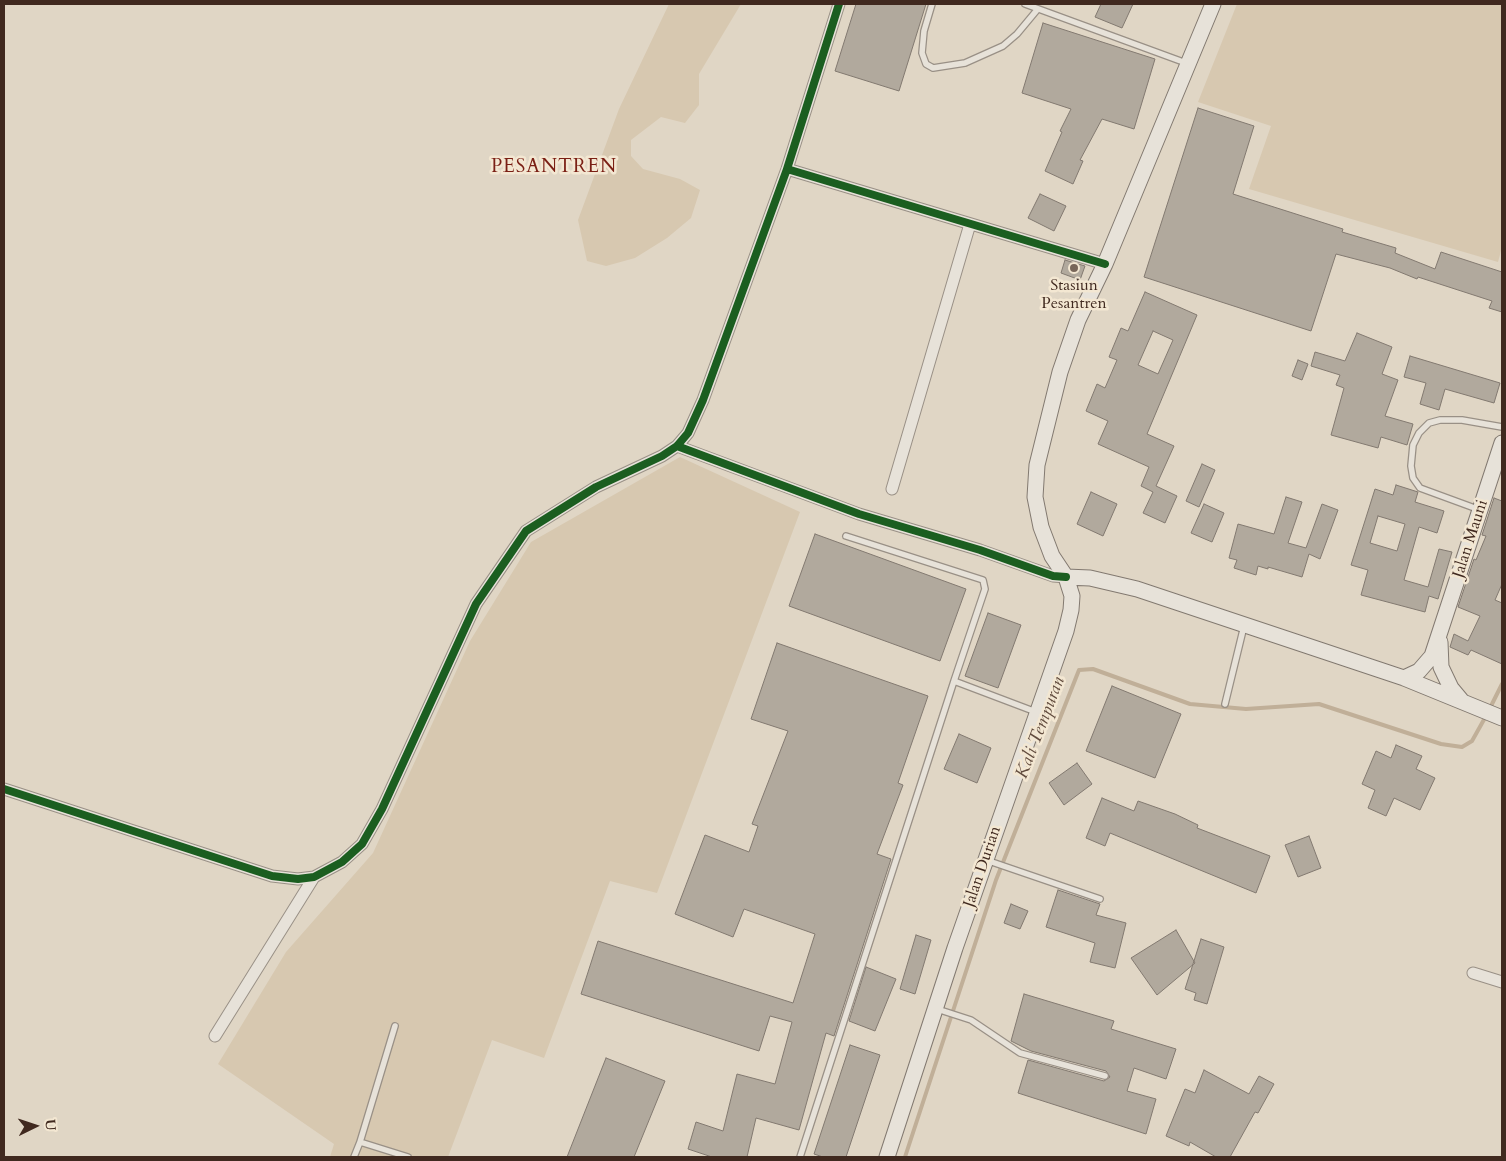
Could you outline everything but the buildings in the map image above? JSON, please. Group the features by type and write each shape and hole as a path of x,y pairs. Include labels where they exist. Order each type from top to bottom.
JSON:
{"main road":[{"path":"1213,4 1105,264 1085,303 1068,348 1044,431 1034,482 1040,527 1052,556 1066,577 1090,578 1137,589 1404,678 1502,718"},
{"name":"Jalan Mauni","path":"1404,678 1427,665 1441,635 1502,443"},
{"name":"Jalan Durian","path":"887,1157 942,1011 986,860 1038,712 1071,610 1072,596 1066,577"},
{"name":"Jalan Mauni","path":"1441,635 1439,655 1441,667 1451,688 1462,702"}],"street":[{"path":"4,789 272,876 298,879 314,877 342,862 362,844 386,801 476,604 526,531 596,487 677,446 696,418 787,170 839,4"},
{"path":"787,170 1105,264"},
{"path":"892,489 970,224"},
{"path":"677,446 859,514 980,550 1052,576 1066,577"},
{"path":"215,1036 314,877"},
{"path":"1473,973 1502,982"}],"lane":[{"path":"932,4 924,31 922,53 926,64 933,68 965,63 1003,46 1017,34 1037,10"},
{"path":"1025,4 1037,10 1188,63"},
{"path":"1481,510 1420,488 1413,478 1410,466 1413,445 1429,423 1440,420 1462,420 1502,427"},
{"path":"800,1157 985,589 982,580 846,536"},
{"path":"1224,704 1244,625"},
{"path":"954,681 1038,712"},
{"path":"986,860 1100,899"},
{"path":"942,1011 971,1020 1020,1053 1105,1076"},
{"path":"354,1157 396,1026"},
{"path":"360,1142 408,1157"}],"shaded area":[{"path":"669,4 741,4 699,74 699,105 685,123 661,117 631,140 631,156 643,169 680,179 700,190 691,218 667,238 635,258 606,266 587,261 578,220 619,109"},
{"path":"1237,4 1502,4 1502,247 1498,262 1249,189 1271,126 1198,102"},
{"path":"680,457 800,512 657,893 610,881 544,1058 492,1040 448,1157 330,1157 334,1144 218,1064 286,952 373,853 470,641 531,542"}],"waterway":[{"name":"Kali Tempuran","path":"905,1157 996,880 1079,670 1093,669 1190,704 1246,709 1319,704 1441,744 1462,747 1472,741 1486,716"},
{"name":"Kali Tempuran","path":"1489,710 1502,684"}],"cycle path":[{"path":"4,789 272,876 298,879 314,877 342,862 362,844 382,809 476,604 526,531 596,487 662,456 677,446 688,433 703,400 787,169 839,4"},
{"path":"787,169 1105,264"},
{"path":"677,446 859,514 980,550 1053,576 1066,577"}],"place":[{"name":"Stasiun Pesantren","path":"1074,268"}],"district":[{"name":"PESANTREN","path":"554,168"}]}
